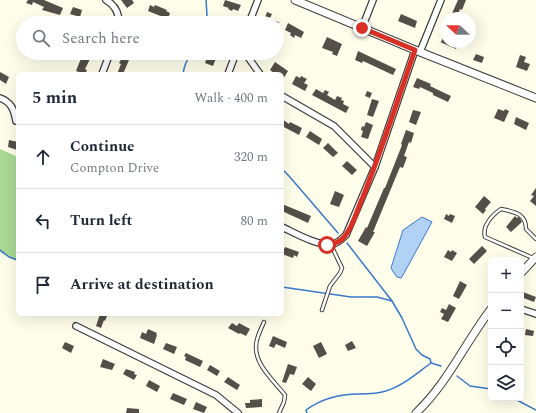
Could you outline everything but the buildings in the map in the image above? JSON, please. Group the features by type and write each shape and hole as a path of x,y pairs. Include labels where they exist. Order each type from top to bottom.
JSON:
{"street":[{"path":"106,0 111,3 118,16"},
{"path":"252,16 258,0"},
{"path":"295,0 417,51 536,98"},
{"path":"362,28 373,0"},
{"path":"284,228 322,244 330,244 340,241 346,235 375,167 417,51 441,0"},
{"path":"103,72 107,60"},
{"path":"229,72 233,60"},
{"path":"250,60 259,72"},
{"path":"284,97 334,126 375,167"},
{"path":"0,98 14,108 16,120"},
{"path":"524,269 535,258"},
{"path":"524,310 536,314"},
{"path":"416,413 440,386 488,313"},
{"path":"76,326 216,395 238,413"}],"lane":[{"path":"535,258 485,237 483,232 487,223 495,213 501,209 522,216 526,222 526,229 536,239"},
{"path":"322,310 330,286 342,268 330,244"},
{"path":"264,322 257,341 257,352 265,370 285,395 284,402 279,413"}],"green space":[{"path":"0,149 16,156 16,261 0,252"}],"water":[{"path":"422,217 432,222 403,275 401,278 397,277 391,268 403,230"}],"waterway":[{"path":"206,0 207,16"},
{"path":"183,72 188,60"},
{"path":"284,171 338,233"},
{"path":"347,243 392,301 402,318 416,349 422,355 430,359 431,363 441,366"},
{"path":"0,250 9,257 16,259"},
{"path":"284,287 351,297 377,297 392,301"},
{"path":"307,413 306,410 312,406 331,398 352,394 383,392 392,389 410,379 431,363"},
{"path":"457,376 470,386 488,389"},
{"path":"519,401 536,410"}],"route":[{"path":"327,245 340,241 346,235 352,224 375,167 415,50 362,28"}]}
